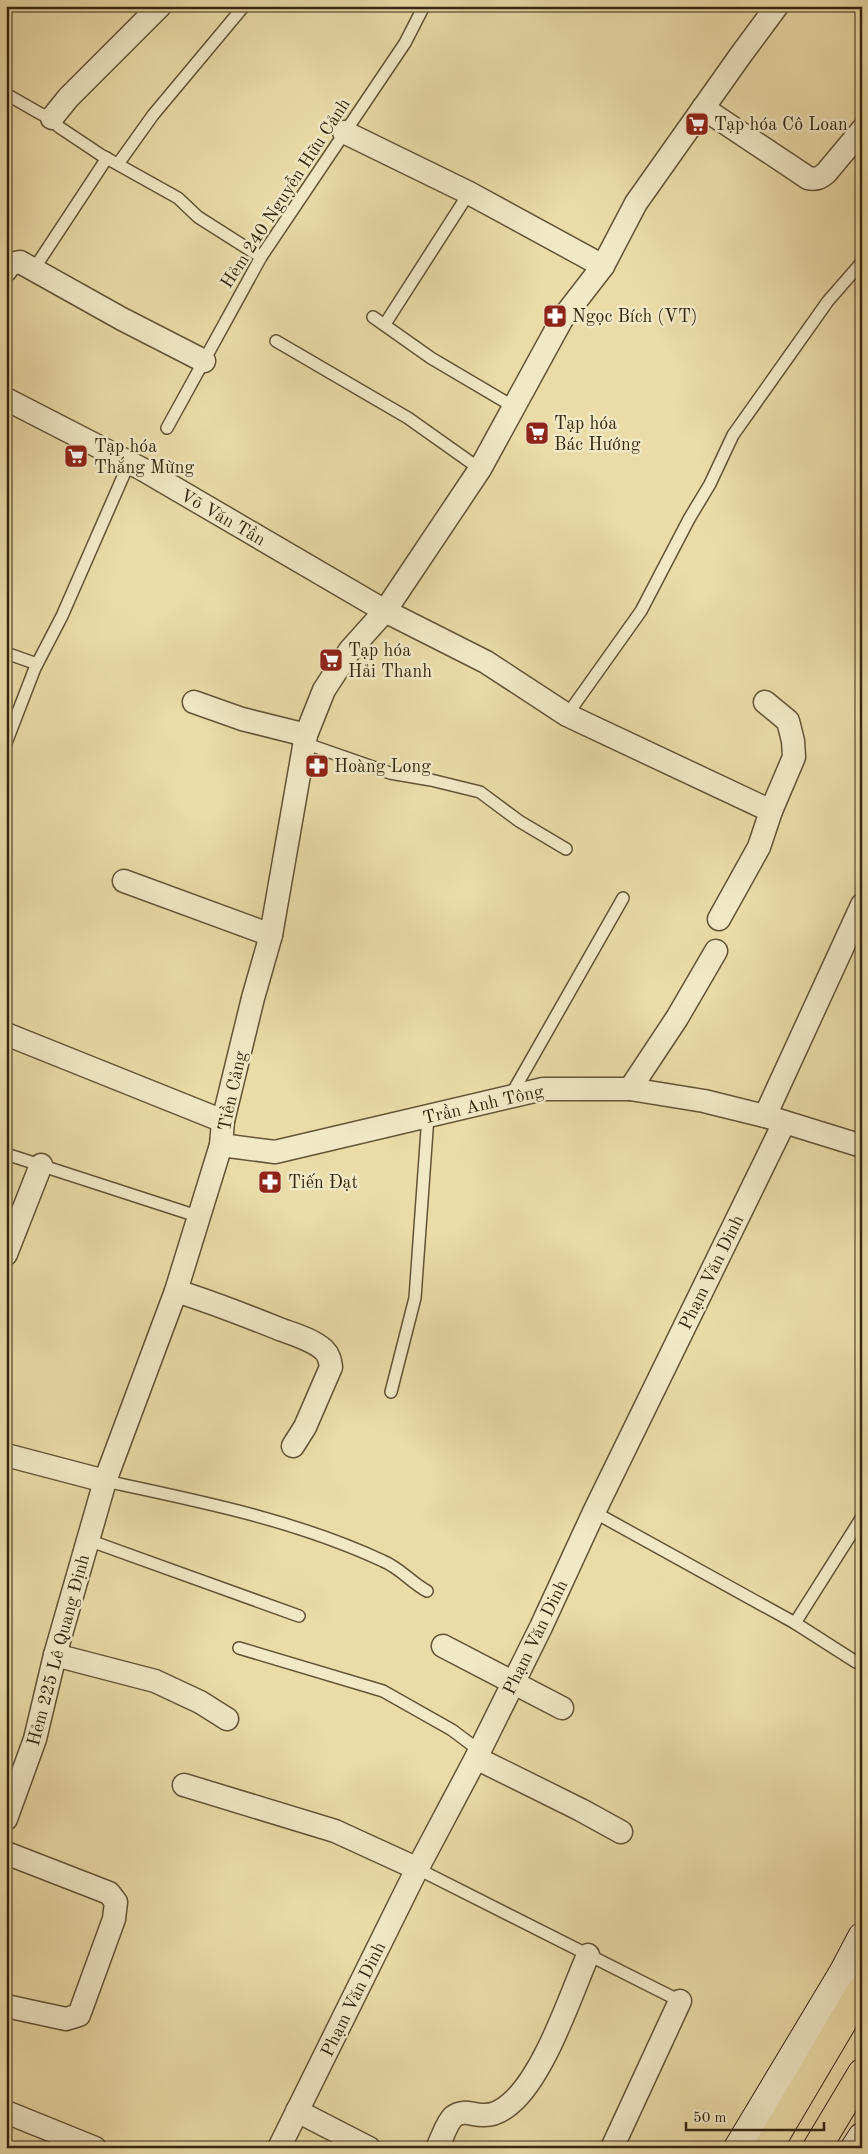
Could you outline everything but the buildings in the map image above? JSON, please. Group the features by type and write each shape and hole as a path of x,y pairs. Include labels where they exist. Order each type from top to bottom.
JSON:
{"main road":[{"path":"738,2148 843,1973 862,1937"},
{"path":"768,2148 862,1989"},
{"path":"817,2148 862,2073"},
{"path":"855,2148 862,2137"}],"street":[{"path":"52,118 68,98 160,6"},
{"name":"Tiền Cảng","path":"105,1481 176,1291 222,1145 223,1121 253,998 271,935 305,739 324,690 350,650 385,611 480,469 562,319 603,266 636,203 777,6"},
{"path":"703,108 776,158 808,178 814,179 826,173 862,130"},
{"path":"344,132 469,193 603,266"},
{"path":"6,270 10,264 20,262 122,319 204,361"},
{"name":"Võ Văn Tần","path":"6,399 129,462 385,611 486,662 567,715 771,811"},
{"path":"194,702 305,739"},
{"path":"719,918 759,847 771,811 794,757 794,741 788,721 765,702"},
{"path":"124,881 271,935"},
{"name":"Phạm Văn Dinh","path":"280,2148 418,1869 478,1754 594,1512 774,1120 862,905"},
{"path":"630,1089 677,1018 716,951"},
{"path":"6,1034 223,1121"},
{"name":"Trần Anh Tông","path":"222,1145 275,1152 543,1089 630,1089 704,1101 862,1146"},
{"path":"6,1254 41,1165"},
{"path":"176,1291 213,1303 302,1338 326,1351 331,1367 305,1427 293,1446"},
{"path":"6,1455 105,1481"},
{"name":"Hẻm 225 Lê Quang Định","path":"6,1819 35,1739 55,1655 105,1481"},
{"path":"443,1646 562,1708"},
{"path":"55,1655 155,1681 200,1702 227,1719"},
{"path":"478,1754 621,1832"},
{"path":"184,1785 335,1831 418,1869"},
{"path":"6,1853 109,1893 116,1902 114,1919 79,2015 66,2019 6,2006"},
{"path":"437,2148 452,2118 466,2112 483,2116 492,2115 510,2104 524,2090 538,2071 588,1955"},
{"path":"612,2148 680,2001"},
{"path":"297,2111 369,2148"},
{"path":"6,2112 95,2148"}],"lane":[{"path":"118,164 153,115 244,6"},
{"name":"Hẻm 240 Nguyễn Hữu Cảnh","path":"166,428 204,361 227,315 261,257 405,43 424,6"},
{"path":"6,94 41,114 52,118 59,127 107,158 178,198 198,217 261,257"},
{"path":"34,269 107,158"},
{"path":"384,324 469,193"},
{"path":"567,715 641,611 710,484 734,435 828,301 862,262"},
{"path":"373,317 431,358 514,407"},
{"path":"276,341 408,418 480,469"},
{"path":"6,743 37,664 62,616 129,462"},
{"path":"6,653 37,664"},
{"path":"305,739 390,773 431,780 480,792 519,821 566,849"},
{"path":"511,1095 623,898"},
{"path":"391,1392 415,1298 428,1116"},
{"path":"6,1154 200,1217"},
{"path":"105,1481 230,1507 324,1537 384,1561 427,1591"},
{"path":"594,1512 795,1623 856,1662"},
{"path":"795,1623 862,1517"},
{"path":"88,1540 299,1616"},
{"path":"239,1648 384,1691 452,1730 478,1754"},
{"path":"418,1869 680,2001"}],"place":[{"name":"Tạp hóa Cô Loan","path":"697,124"},
{"name":"Ngọc Bích (VT)","path":"555,316"},
{"name":"Tạp hóa Bác Hướng","path":"537,433"},
{"name":"Tạp hóa Thắng Mừng","path":"76,456"},
{"name":"Tạp hóa Hải Thanh","path":"331,660"},
{"name":"Hoàng Long","path":"317,766"},
{"name":"Tiến Đạt","path":"270,1182"}]}
